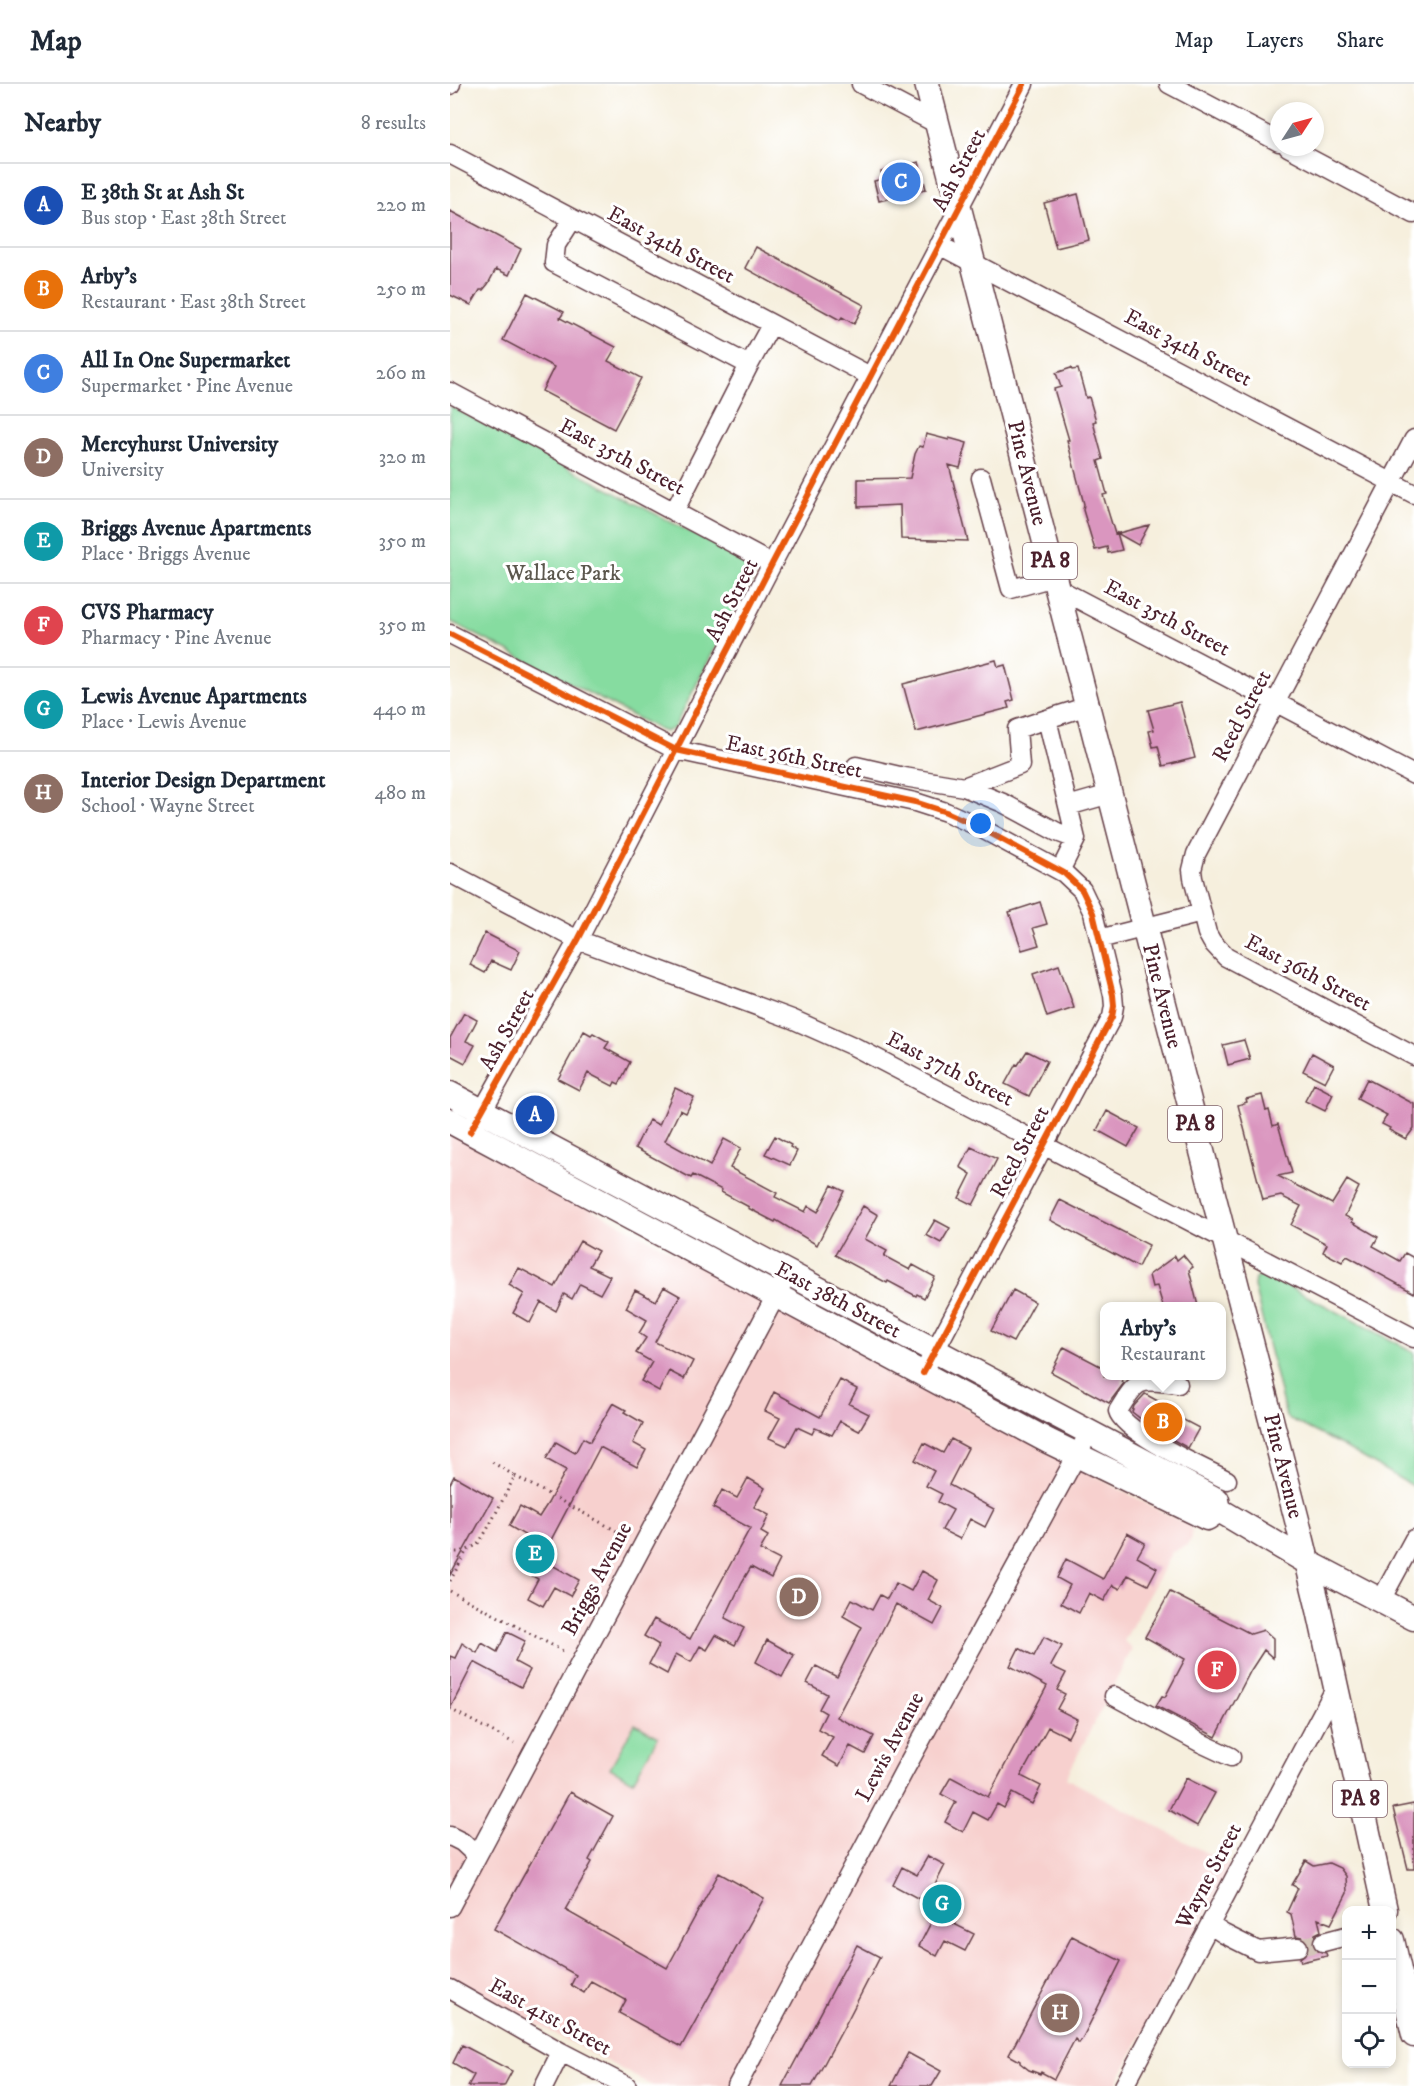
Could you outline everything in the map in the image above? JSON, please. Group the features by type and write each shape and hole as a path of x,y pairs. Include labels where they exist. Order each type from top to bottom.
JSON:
{"main road":[{"name":"Pine Avenue","path":"927,84 1307,1562 1384,1906"},
{"name":"East 38th Street","path":"450,1094 1217,1500 1220,1510 1307,1562 1414,1618"},
{"name":"East 38th Street","path":"460,1127 1076,1455 1207,1518 1220,1510"},
{"path":"1396,1957 1414,2035"}],"street":[{"path":"861,84 937,124"},
{"name":"Ash Street","path":"460,1127 482,1111 578,940 1024,84"},
{"path":"1169,84 1270,137"},
{"name":"East 34th Street","path":"450,154 870,376"},
{"path":"1305,156 1414,214"},
{"path":"572,220 556,245 554,263 750,365"},
{"name":"East 34th Street","path":"939,245 1414,494"},
{"path":"674,512 771,325"},
{"name":"East 35th Street","path":"450,392 772,564"},
{"name":"Reed Street","path":"1202,913 1193,878 1193,861 1414,439"},
{"path":"981,478 1011,589 1056,582"},
{"name":"East 35th Street","path":"1056,582 1276,703 1414,775"},
{"name":"East 36th Street","path":"450,634 676,750 915,802 975,825 1074,881 1089,901 1099,939"},
{"path":"964,787 1020,765 1017,729 1088,706"},
{"path":"1047,719 1076,839 1060,872"},
{"path":"852,787 856,766 964,787 1003,803 1057,832 1076,839"},
{"path":"1068,806 1110,794"},
{"name":"East 37th Street","path":"450,873 578,940 833,1037 1045,1144 1414,1338"},
{"path":"1099,939 1202,913"},
{"name":"East 36th Street","path":"1202,913 1212,942 1226,957 1414,1056"},
{"name":"Reed Street","path":"922,1373 1112,1017 1113,995 1099,939"},
{"name":"Briggs Avenue","path":"450,1907 788,1274"},
{"path":"1178,1383 1152,1381 1139,1383 1131,1388 1118,1411 1119,1417 1136,1432 1227,1480"},
{"name":"Lewis Avenue","path":"737,2086 904,1772 1089,1433"},
{"path":"1381,1600 1414,1539"},
{"name":"Wayne Street","path":"1124,2086 1336,1687"},
{"path":"1114,1696 1231,1757"},
{"path":"450,1836 462,1842 477,1856"},
{"path":"1210,1925 1258,1951 1298,1947"},
{"path":"1323,1942 1342,1937"},
{"name":"East 41st Street","path":"450,1989 561,2052 627,2086"},
{"path":"544,2086 561,2052"}],"path":[{"path":"492,1462 624,1535"},
{"path":"450,1551 453,1553 467,1550 478,1544 515,1476"},
{"path":"450,1581 467,1550"},
{"path":"450,1591 563,1651"},
{"path":"450,1709 514,1743"}],"shaded area":[{"path":"450,1134 1191,1527 1192,1538 1187,1545 1172,1552 1124,1641 1132,1649 1066,1778 1231,1866 1115,2086 653,2086 450,1978"}],"green space":[{"name":"Wallace Park","path":"450,406 751,564 754,578 738,604 674,728 665,732 660,730 450,621"},
{"path":"1267,1275 1414,1352 1414,1487 1343,1446 1286,1417 1254,1286 1255,1278"},
{"path":"635,1724 658,1737 633,1781 610,1768"}],"building":[{"path":"919,162 926,189 879,201 874,181 883,179 881,172"},
{"path":"1078,194 1089,240 1056,248 1044,203"},
{"path":"450,211 521,249 509,275 496,269 488,284 480,290 471,305 450,295"},
{"path":"756,247 864,305 854,324 842,317 840,320 745,268"},
{"path":"527,293 564,312 560,318 616,347 608,361 641,378 614,429 542,391 554,367 503,340"},
{"path":"1071,368 1072,370 1078,369 1086,398 1089,397 1096,421 1093,422 1103,459 1098,461 1107,494 1103,495 1122,550 1108,553 1107,547 1095,550 1083,510 1084,504 1067,440 1069,440 1054,389 1061,387 1056,373"},
{"path":"926,434 967,443 960,468 949,465 968,541 901,539 900,505 858,507 858,479 910,478 915,454 919,446 923,447"},
{"path":"1149,525 1138,545 1118,533"},
{"path":"996,660 998,667 1005,665 1014,700 1007,702 1009,708 916,732 903,684"},
{"path":"1180,702 1195,758 1163,766 1158,746 1153,747 1149,731 1154,730 1148,710"},
{"path":"1040,902 1047,924 1033,928 1039,945 1022,950 1009,912"},
{"path":"485,933 520,951 511,970 491,961 485,973 470,965"},
{"path":"1059,965 1074,1008 1047,1017 1033,974"},
{"path":"464,1013 477,1020 466,1041 475,1045 465,1063 450,1055 450,1038"},
{"path":"584,1031 609,1042 605,1048 630,1062 619,1084 615,1082 613,1086 588,1073 579,1090 558,1079"},
{"path":"1244,1040 1250,1059 1228,1065 1223,1045"},
{"path":"1027,1051 1047,1061 1029,1096 1005,1084 1016,1064 1018,1065"},
{"path":"1312,1053 1334,1065 1325,1082 1303,1071"},
{"path":"1367,1079 1414,1104 1414,1128 1406,1139 1382,1124 1387,1115 1357,1099"},
{"path":"1314,1084 1333,1094 1325,1111 1305,1101"},
{"path":"675,1088 694,1097 686,1113 680,1110 665,1141 710,1166 724,1139 741,1148 730,1168 777,1193 775,1197 805,1212 808,1206 818,1212 832,1185 844,1191 817,1245 776,1220 775,1222 748,1208 721,1192 722,1190 693,1175 691,1178 635,1148 649,1120 659,1125"},
{"path":"1262,1095 1273,1126 1278,1124 1292,1173 1278,1176 1332,1204 1347,1180 1359,1187 1345,1216 1378,1237 1373,1246 1400,1261 1405,1253 1414,1258 1414,1293 1347,1256 1342,1262 1323,1252 1327,1244 1291,1225 1301,1206 1281,1196 1263,1200 1238,1105 1247,1102 1246,1099"},
{"path":"1107,1111 1139,1128 1128,1147 1097,1130"},
{"path":"775,1136 797,1151 790,1165 765,1154"},
{"path":"971,1147 997,1159 973,1205 959,1198 971,1174 960,1167"},
{"path":"1060,1200 1149,1245 1138,1267 1050,1220"},
{"path":"863,1206 878,1215 865,1239 887,1251 884,1256 910,1270 913,1265 935,1277 924,1298 888,1281 887,1283 835,1255"},
{"path":"935,1220 950,1228 941,1243 926,1235"},
{"path":"580,1241 598,1251 589,1266 610,1276 600,1294 580,1284 572,1299 564,1294 556,1311 541,1302 530,1323 513,1313 524,1294 509,1285 519,1268 555,1287"},
{"path":"1183,1255 1193,1267 1189,1270 1197,1302 1162,1302 1157,1286 1152,1287 1149,1275 1175,1256 1177,1260"},
{"path":"664,1287 680,1296 655,1342 693,1361 684,1379 669,1371 659,1391 641,1381 652,1362 636,1353 646,1338 639,1333 647,1320 626,1308 635,1290 656,1301"},
{"path":"1013,1290 1035,1302 1013,1342 991,1331"},
{"path":"1064,1347 1100,1366 1100,1380 1123,1380 1124,1383 1109,1403 1051,1372"},
{"path":"840,1380 857,1389 849,1404 869,1414 859,1431 840,1421 832,1435 815,1428 812,1434 797,1427 787,1446 769,1438 780,1418 765,1411 774,1392 820,1417"},
{"path":"1145,1394 1176,1411 1174,1415 1199,1428 1188,1448 1155,1430 1132,1412 1134,1406"},
{"path":"613,1403 643,1423 633,1443 646,1450 637,1467 600,1447 541,1559 579,1580 570,1596 554,1587 543,1606 528,1598 538,1579 522,1570 529,1556 520,1551 528,1537 509,1526 520,1506 539,1517 548,1503 566,1470 546,1459 556,1442 575,1453 583,1438 590,1442"},
{"path":"951,1439 968,1448 949,1485 994,1509 985,1527 970,1519 960,1539 942,1530 953,1510 938,1502 942,1494 926,1486 934,1471 915,1460 924,1443 943,1453"},
{"path":"454,1476 493,1498 450,1575 450,1484"},
{"path":"748,1478 765,1488 754,1507 769,1515 761,1532 768,1536 760,1550 780,1560 771,1578 751,1567 742,1582 725,1618 744,1628 735,1645 716,1635 707,1650 700,1646 691,1662 676,1654 667,1674 649,1664 659,1645 644,1636 654,1619 690,1639 750,1528 713,1508 722,1490 737,1498"},
{"path":"1127,1533 1145,1543 1137,1557 1157,1568 1148,1585 1128,1575 1120,1589 1113,1585 1104,1601 1089,1593 1079,1613 1061,1603 1070,1585 1057,1578 1066,1559 1103,1579"},
{"path":"922,1571 938,1580 928,1600 943,1608 934,1625 896,1604 837,1717 874,1736 865,1754 850,1746 839,1766 822,1756 833,1737 818,1729 826,1713 819,1709 827,1694 807,1683 816,1666 837,1677 862,1627 843,1616 852,1599 872,1610 880,1595 887,1599 896,1583 911,1591"},
{"path":"1170,1592 1251,1634 1264,1630 1273,1638 1273,1658 1264,1650 1216,1737 1156,1706 1162,1696 1165,1697 1185,1659 1145,1637"},
{"path":"507,1632 525,1641 515,1662 530,1670 521,1687 474,1662 450,1709 450,1656 455,1658 462,1643 477,1653 482,1643 497,1652"},
{"path":"1044,1637 1062,1646 1051,1666 1066,1673 1057,1690 1065,1694 1057,1709 1077,1719 1068,1737 1048,1727 1021,1776 1041,1786 1032,1804 1012,1793 1004,1808 997,1804 988,1820 973,1812 963,1832 945,1822 956,1802 941,1794 951,1777 988,1797 1047,1686 1010,1666 1019,1648 1034,1656"},
{"path":"767,1640 794,1655 782,1677 756,1662"},
{"path":"1186,1778 1215,1793 1197,1826 1169,1810"},
{"path":"570,1792 613,1816 589,1860 592,1862 565,1910 667,1968 719,1873 764,1898 681,2047 619,2013 626,2000 591,1981 584,1993 571,1985 576,1975 494,1929"},
{"path":"1414,1804 1414,1869 1408,1869 1393,1808"},
{"path":"928,1856 945,1865 935,1885 950,1893 946,1900 962,1909 954,1924 974,1934 965,1951 945,1941 937,1956 919,1946 938,1909 893,1885 902,1867 917,1875"},
{"path":"1306,1861 1314,1866 1329,1863 1340,1868 1346,1876 1347,1893 1331,1924 1318,1919 1321,1931 1315,1934 1312,1944 1315,1950 1326,1953 1327,1956 1301,1962 1300,1958 1308,1952 1309,1945 1303,1937 1296,1936 1291,1914 1287,1912 1298,1888 1292,1885"},
{"path":"1072,1936 1121,1961 1083,2037 1079,2043 1075,2039 1054,2079 1041,2072 1040,2074 1029,2070 1009,2055"},
{"path":"857,1945 880,1957 845,2025 812,2086 782,2086"},
{"path":"462,2045 512,2071 504,2086 468,2086 474,2075 453,2063"},
{"path":"908,2053 941,2071 932,2086 891,2086"}],"tunnel":[{"path":"1298,1947 1323,1942"}],"cycle path":[{"path":"470,1132 578,940 1024,84"},
{"path":"450,634 676,750 915,802 946,812 1064,873 1082,890 1093,913 1113,995 1112,1017 923,1373"}],"place":[{"name":"All In One Supermarket","path":"901,182"},
{"name":"E 38th St at Ash St","path":"535,1115"},
{"name":"Arby's","path":"1163,1422"},
{"name":"Briggs Avenue Apartments","path":"535,1554"},
{"name":"Mercyhurst University","path":"799,1597"},
{"name":"CVS Pharmacy","path":"1217,1670"},
{"name":"Lewis Avenue Apartments","path":"942,1904"},
{"name":"Interior Design Department","path":"1060,2013"}]}
